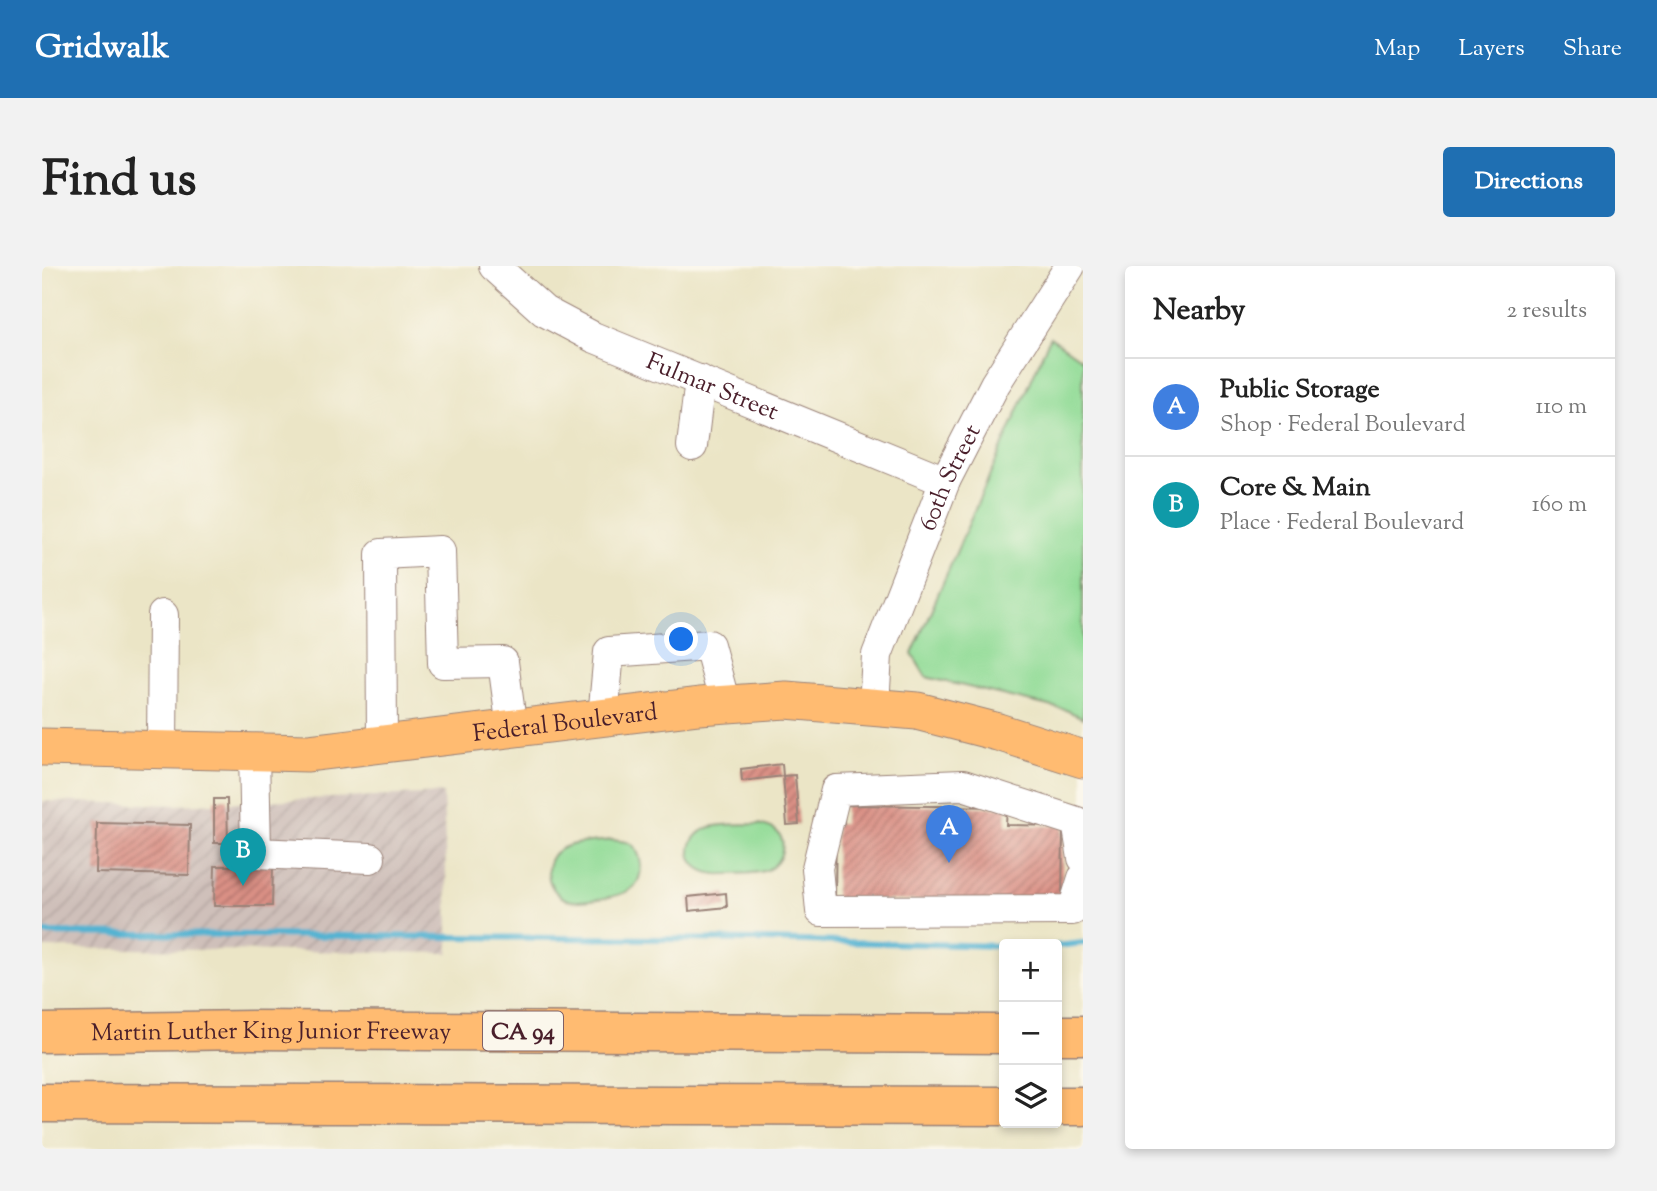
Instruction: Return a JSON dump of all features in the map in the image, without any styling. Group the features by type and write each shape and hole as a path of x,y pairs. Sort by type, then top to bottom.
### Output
{"highway":[{"name":"Martin Luther King Junior Freeway","path":"42,1033 251,1030 999,1034"},
{"path":"1062,1034 1083,1035"},
{"path":"42,1103 999,1106"},
{"path":"1062,1106 1083,1106"}],"main road":[{"name":"Federal Boulevard","path":"42,747 308,753 725,704 786,700 917,711 998,732 1083,759"}],"street":[{"name":"Fulmar Street","path":"494,266 544,311 593,337 945,481"},
{"name":"60th Street","path":"874,706 877,655 945,481 995,384 1070,266"},
{"path":"692,446 700,380"},
{"path":"382,744 381,554 451,551 443,663 503,662 512,729"},
{"path":"162,750 163,615"},
{"path":"603,718 609,652 709,645 725,704"},
{"path":"254,751 256,853 370,858"},
{"path":"1083,858 1077,822 963,785 836,790 817,868 821,911 1073,910 1083,878"}],"shaded area":[{"path":"443,793 449,953 42,948 42,801 176,805"}],"green space":[{"path":"1050,337 1083,360 1083,718 1066,710 926,677 912,654"},
{"path":"759,824 775,830 782,840 780,857 767,870 752,873 711,873 694,863 690,855 691,847 701,832 722,825"},
{"path":"613,840 629,843 638,852 641,866 639,879 631,889 619,895 579,901 568,900 553,888 548,870 550,860 556,853 576,844"}],"building":[{"path":"782,764 783,776 742,781 741,769"},
{"path":"795,775 799,824 787,825 783,776"},
{"path":"214,799 227,799 228,843 214,843"},
{"path":"845,805 1007,807 1006,825 1063,826 1062,902 835,900 836,823 844,823"},
{"path":"97,823 190,825 189,875 96,873"},
{"path":"215,866 273,866 272,906 214,906"},
{"path":"726,893 727,907 689,911 688,897"}],"waterway":[{"path":"42,933 764,940 999,946"},
{"path":"1062,945 1083,943"}],"place":[{"name":"Public Storage","path":"949,863"},
{"name":"Core & Main","path":"243,886"}]}
